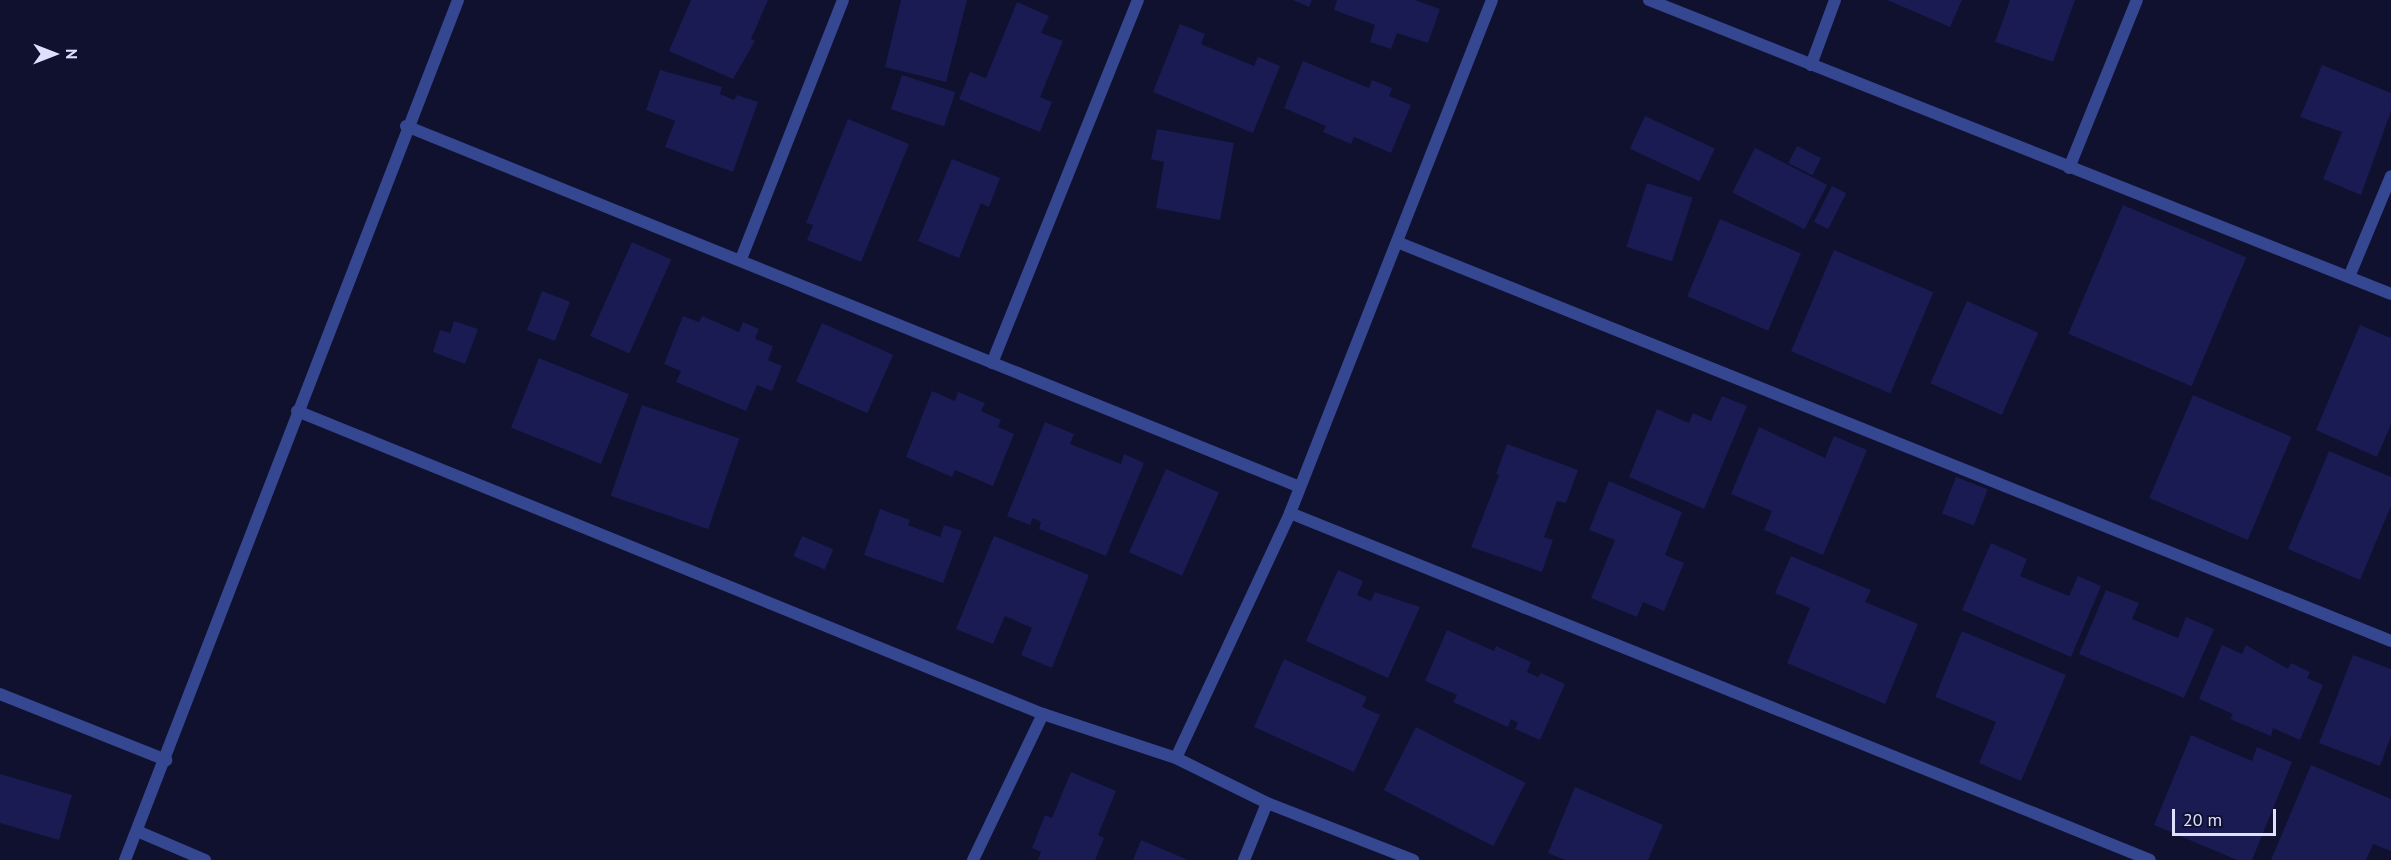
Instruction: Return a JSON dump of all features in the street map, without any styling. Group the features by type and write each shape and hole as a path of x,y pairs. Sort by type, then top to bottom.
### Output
{"street":[{"path":"125,860 166,760 406,126 458,0"},
{"path":"741,259 843,0"},
{"path":"992,363 1138,0"},
{"path":"1176,758 1290,513 1492,0"},
{"path":"1648,0 2391,294"},
{"path":"1812,65 1835,0"},
{"path":"2069,168 2137,0"},
{"path":"406,126 741,259 1300,487"},
{"path":"2349,277 2391,176"},
{"path":"1397,242 2391,641"},
{"path":"297,411 1043,714 1176,758 1267,803 1413,860"},
{"path":"1290,513 2150,860"},
{"path":"0,694 166,760"},
{"path":"973,860 1043,714"},
{"path":"1244,860 1267,803"},
{"path":"136,831 205,860"}],"building":[{"path":"691,0 768,0 751,39 755,41 733,79 669,51"},
{"path":"901,0 967,0 946,82 885,67"},
{"path":"1293,0 1312,0 1309,7"},
{"path":"1337,0 1415,0 1440,9 1428,43 1397,33 1391,49 1370,42 1375,25 1334,10"},
{"path":"1887,0 1962,0 1950,27"},
{"path":"2010,0 2075,0 2053,62 1995,42"},
{"path":"1017,2 1049,16 1041,33 1063,41 1040,97 1052,102 1040,132 959,99 970,72 986,78"},
{"path":"1180,24 1205,34 1201,44 1254,66 1258,57 1280,66 1253,133 1153,92"},
{"path":"1303,61 1369,88 1372,80 1392,88 1389,96 1411,105 1391,153 1354,137 1351,144 1323,132 1326,126 1284,108"},
{"path":"2322,65 2391,93 2391,111 2361,195 2323,179 2342,132 2300,117"},
{"path":"660,70 722,87 720,94 734,100 737,95 758,102 733,172 665,147 675,121 646,110"},
{"path":"902,75 955,92 944,127 891,109"},
{"path":"1645,116 1715,149 1700,181 1630,149"},
{"path":"848,119 909,144 861,262 807,240 813,225 806,223"},
{"path":"1157,129 1234,143 1220,220 1156,208 1164,162 1151,159"},
{"path":"1797,146 1821,158 1812,175 1788,163"},
{"path":"1755,148 1827,185 1804,229 1732,193"},
{"path":"952,159 1000,178 989,207 981,203 959,258 918,241"},
{"path":"1647,183 1693,198 1672,262 1626,247"},
{"path":"1832,186 1846,193 1828,229 1814,222"},
{"path":"2123,205 2246,257 2192,386 2068,334"},
{"path":"1720,219 1801,253 1768,331 1687,296"},
{"path":"632,242 671,259 629,354 590,336"},
{"path":"1834,250 1933,292 1890,393 1791,351"},
{"path":"542,291 570,302 555,341 527,330"},
{"path":"1967,301 2038,333 2002,415 1930,383"},
{"path":"683,316 699,322 702,316 739,332 743,322 759,329 755,339 773,346 768,360 782,366 772,391 757,385 746,411 676,382 681,371 664,364"},
{"path":"454,321 478,329 465,364 433,352 440,330 450,333"},
{"path":"822,323 893,355 867,413 796,381"},
{"path":"2360,325 2391,338 2391,424 2377,457 2316,430"},
{"path":"539,358 629,394 601,464 511,428"},
{"path":"932,391 955,401 958,392 985,403 981,411 1001,420 998,427 1014,434 993,486 955,470 952,477 906,457"},
{"path":"2193,395 2291,437 2248,540 2149,498"},
{"path":"1722,396 1747,406 1704,509 1629,477 1657,409 1689,423 1693,413 1711,421"},
{"path":"642,405 739,439 708,529 611,496"},
{"path":"1045,422 1074,434 1070,444 1121,464 1124,454 1144,463 1106,556 1039,529 1041,522 1033,518 1030,525 1007,516"},
{"path":"1759,427 1825,458 1834,436 1867,450 1823,555 1764,530 1772,511 1731,494"},
{"path":"1507,444 1578,470 1566,503 1557,501 1544,537 1553,540 1542,572 1471,547 1499,475 1496,474"},
{"path":"2329,451 2391,477 2391,506 2360,580 2288,549"},
{"path":"1166,469 1219,493 1182,576 1129,552"},
{"path":"1956,477 1988,489 1974,526 1942,513"},
{"path":"1609,481 1682,512 1665,555 1684,563 1664,611 1643,602 1637,617 1591,598 1615,540 1589,530"},
{"path":"880,509 910,520 908,525 940,537 944,525 962,531 943,583 864,555"},
{"path":"802,536 833,549 825,570 793,556"},
{"path":"994,536 1089,575 1052,668 1021,655 1032,628 1005,616 993,644 956,629"},
{"path":"1991,543 2027,559 2020,576 2069,596 2078,576 2101,586 2071,657 1962,610"},
{"path":"1791,556 1871,590 1865,602 1918,624 1885,704 1787,663 1810,608 1775,593"},
{"path":"1338,570 1363,581 1357,595 1371,601 1375,592 1420,607 1388,678 1306,641"},
{"path":"2106,590 2139,603 2132,619 2178,638 2186,617 2214,629 2184,698 2079,654"},
{"path":"1447,630 1494,651 1496,646 1531,662 1527,672 1538,677 1541,673 1565,684 1540,740 1515,729 1518,723 1511,719 1508,727 1453,702 1457,695 1425,681"},
{"path":"1962,631 2066,675 2021,781 1979,763 1996,722 1935,697"},
{"path":"2222,645 2242,654 2246,645 2288,669 2291,663 2310,672 2307,678 2323,685 2300,740 2273,728 2271,736 2230,719 2233,714 2199,699"},
{"path":"2353,655 2391,669 2391,736 2380,766 2319,743"},
{"path":"1284,659 1367,697 1362,707 1380,715 1354,772 1254,727"},
{"path":"1416,727 1526,783 1493,846 1384,790"},
{"path":"2191,735 2252,761 2257,747 2292,762 2252,860 2237,860 2154,825"},
{"path":"2311,765 2391,799 2391,851 2373,844 2366,860 2271,860"},
{"path":"1071,772 1116,791 1098,835 1104,838 1095,860 1038,860 1041,852 1032,848 1045,815 1052,818"},
{"path":"0,774 72,795 59,840 0,823"},
{"path":"1575,787 1663,825 1648,860 1565,860 1548,853"},
{"path":"1141,840 1188,860 1133,860"}]}
